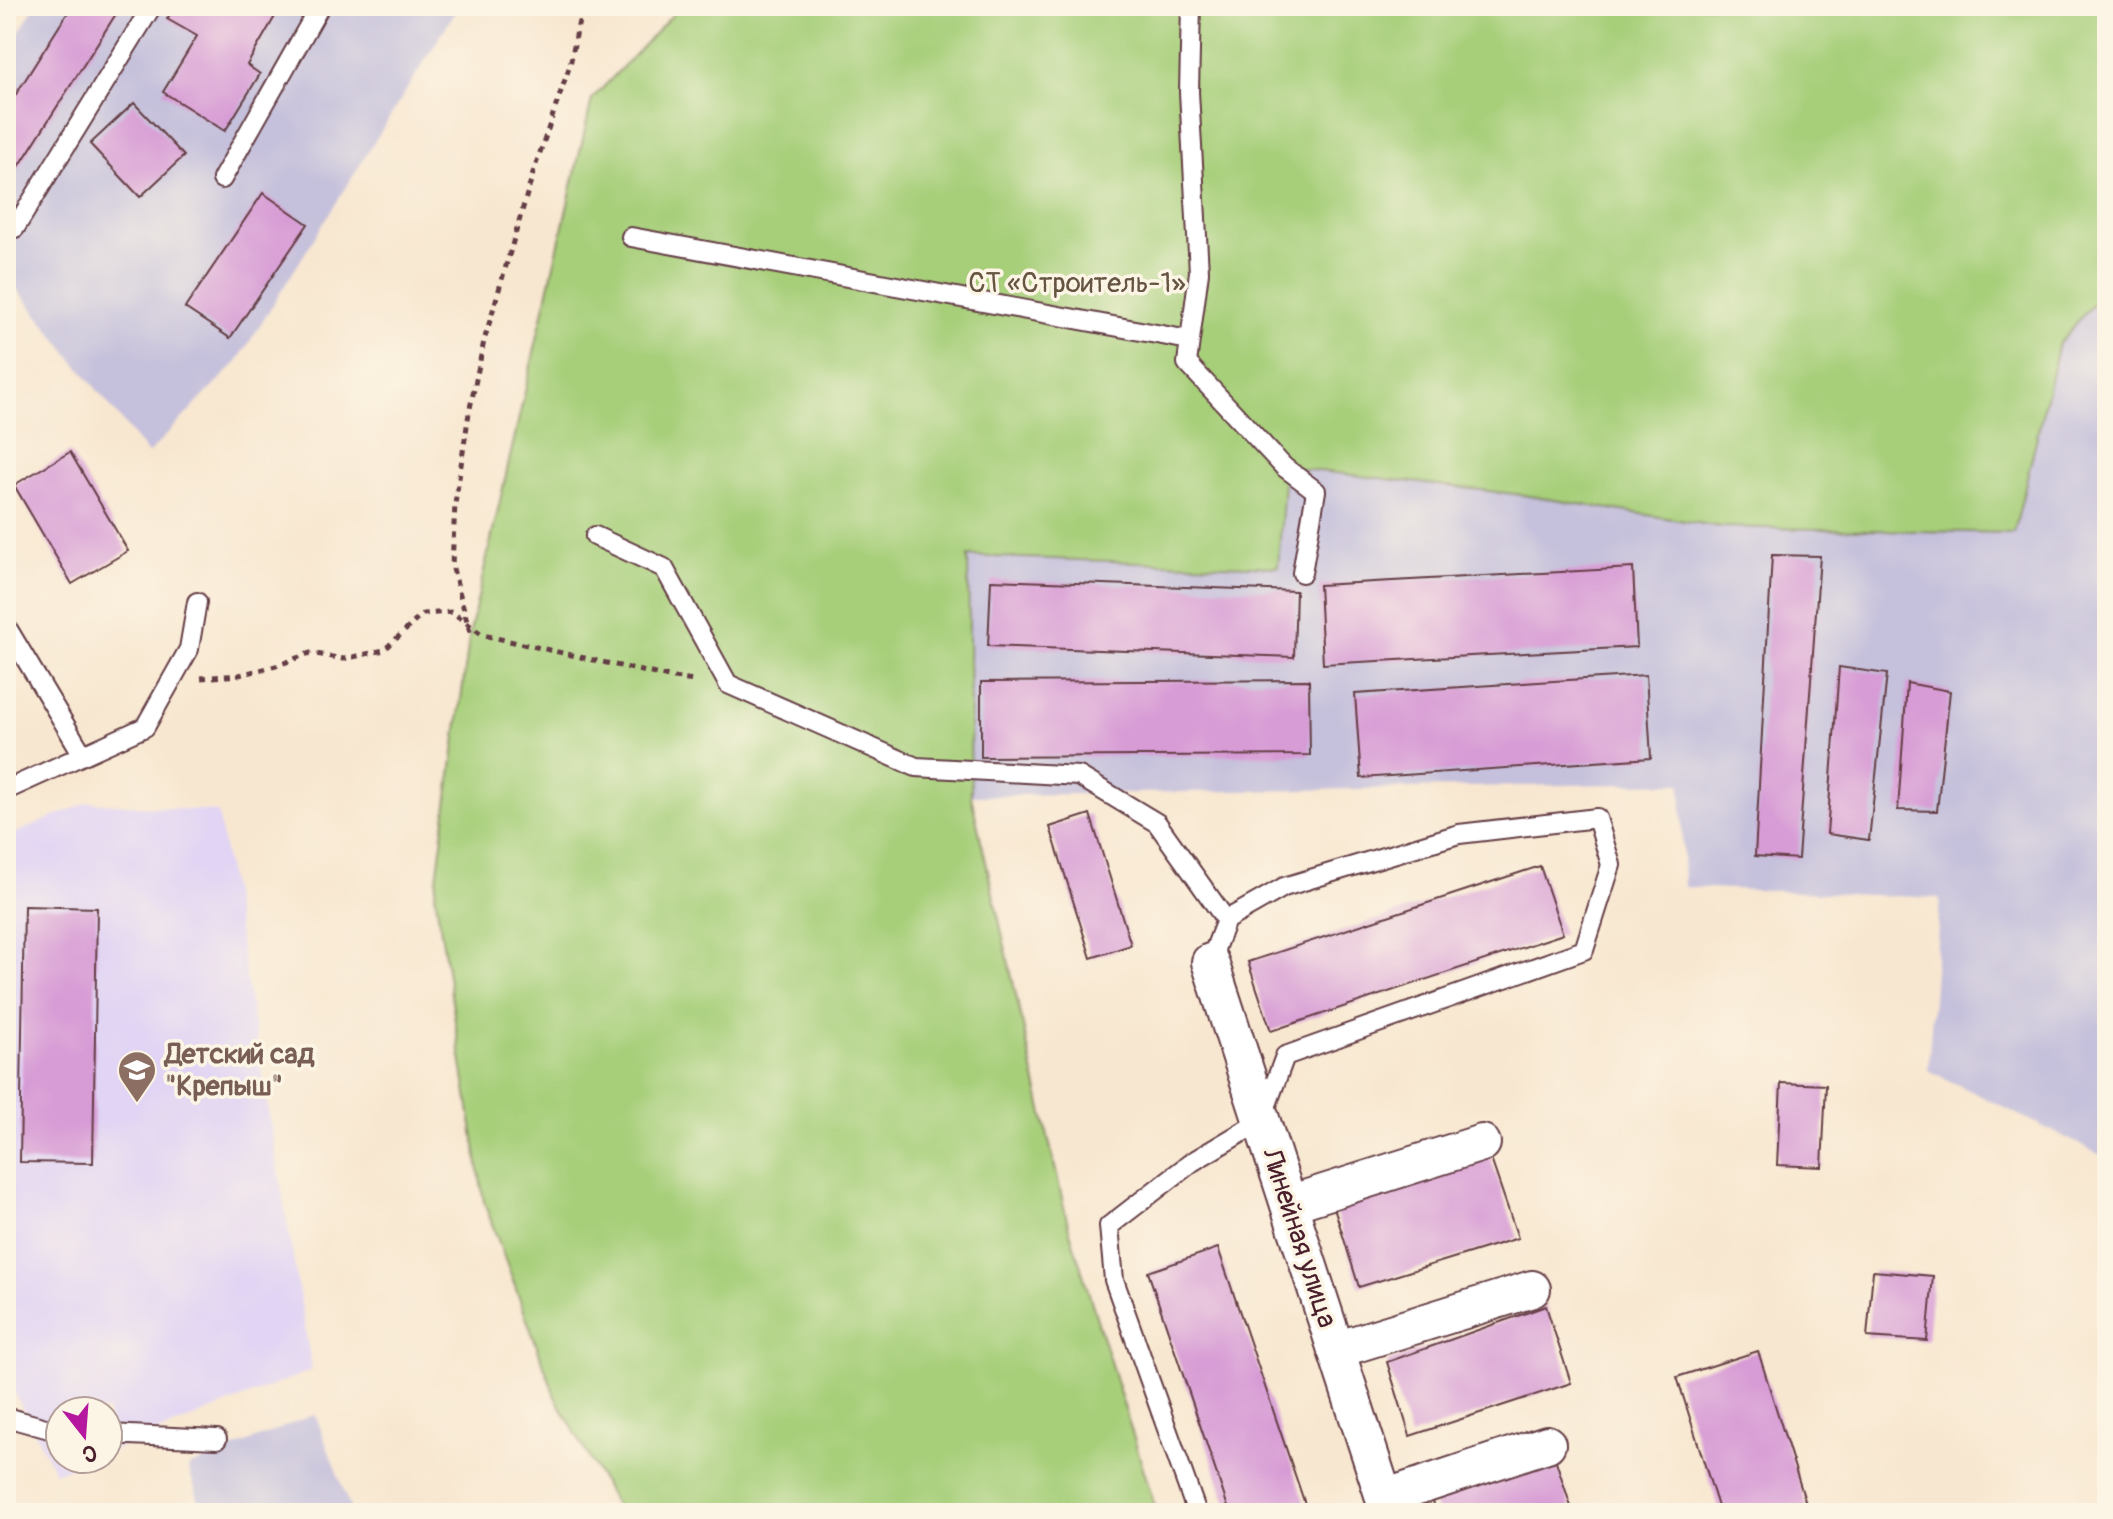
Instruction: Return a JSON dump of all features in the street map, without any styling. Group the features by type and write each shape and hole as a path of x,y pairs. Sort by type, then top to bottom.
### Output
{"street":[{"name":"Линейная улица","path":"1210,962 1387,1506"},
{"path":"1289,1204 1482,1143"},
{"path":"1336,1350 1532,1289"},
{"path":"1387,1506 1547,1444"}],"lane":[{"path":"15,228 152,6"},
{"path":"222,179 320,6"},
{"path":"1191,6 1189,92 1199,272 1187,363 1284,467 1316,491 1302,573"},
{"path":"631,237 1189,340"},
{"path":"595,536 664,568 728,684 916,767 1079,776 1157,823 1226,920"},
{"path":"6,790 145,727 189,649 197,602"},
{"path":"6,626 83,755"},
{"path":"1197,1513 1114,1280 1109,1226 1192,1162 1261,1121 1285,1056 1584,950 1611,865 1597,818 1459,834 1284,887 1226,920 1210,962"},
{"path":"6,1417 44,1428"},
{"path":"124,1435 217,1439"}],"path":[{"path":"470,632 452,565 455,504 469,413 484,341 530,185 570,65 582,6"},
{"path":"168,687 194,678 239,675 310,653 344,659 384,650 423,614 452,612 483,635 673,678 728,684"}],"shaded area":[{"path":"35,6 459,6 237,362 148,454 6,275 6,54"},
{"path":"2107,288 2107,1158 1928,1070 1940,898 1684,887 1681,783 971,796 968,556 1278,567 1284,467 1523,495 1722,527 2014,533 2059,343"},
{"name":"Детский сад \"Крепыш\"","path":"89,802 218,812 312,1370 124,1446 124,1395 44,1395 44,1451 6,1376 6,837"},
{"path":"315,1414 352,1513 203,1513 188,1467"}],"green space":[{"name":"СТ «Строитель-1»","path":"681,6 2107,6 2107,288 2059,343 2014,533 1722,527 1523,495 1285,467 1278,567 968,556 971,796 1069,1229 1157,1513 620,1513 556,1398 484,1202 435,894 470,632 592,99"}],"building":[{"path":"72,6 121,6 6,187 6,110"},
{"path":"175,6 281,6 247,65 260,74 225,131 163,92 197,36 167,19"},
{"path":"134,103 184,156 140,197 90,144"},
{"path":"263,193 308,224 230,338 185,308"},
{"path":"70,452 128,551 72,584 14,485"},
{"path":"1772,555 1820,556 1798,859 1755,856"},
{"path":"1633,568 1637,647 1323,664 1319,585"},
{"path":"991,580 1296,591 1294,657 988,646"},
{"path":"1839,667 1887,674 1869,840 1827,834"},
{"path":"1646,675 1651,758 1361,778 1355,694"},
{"path":"1309,680 1310,755 981,757 981,682"},
{"path":"1907,683 1950,691 1937,811 1898,810"},
{"path":"1090,814 1131,945 1091,958 1050,827"},
{"path":"1540,866 1563,934 1271,1031 1248,962"},
{"path":"24,906 97,908 93,1163 20,1162"},
{"path":"1781,1083 1826,1085 1822,1167 1777,1165"},
{"path":"1490,1156 1518,1238 1359,1287 1333,1204"},
{"path":"1218,1248 1308,1513 1230,1513 1148,1272"},
{"path":"1873,1271 1933,1276 1927,1341 1867,1337"},
{"path":"1546,1306 1571,1383 1410,1436 1387,1362"},
{"path":"1758,1351 1809,1513 1720,1513 1677,1377"},
{"path":"1555,1458 1573,1513 1437,1513 1432,1499"}],"place":[{"name":"Детский сад \"Крепыш\"","path":"137,1104"}]}
